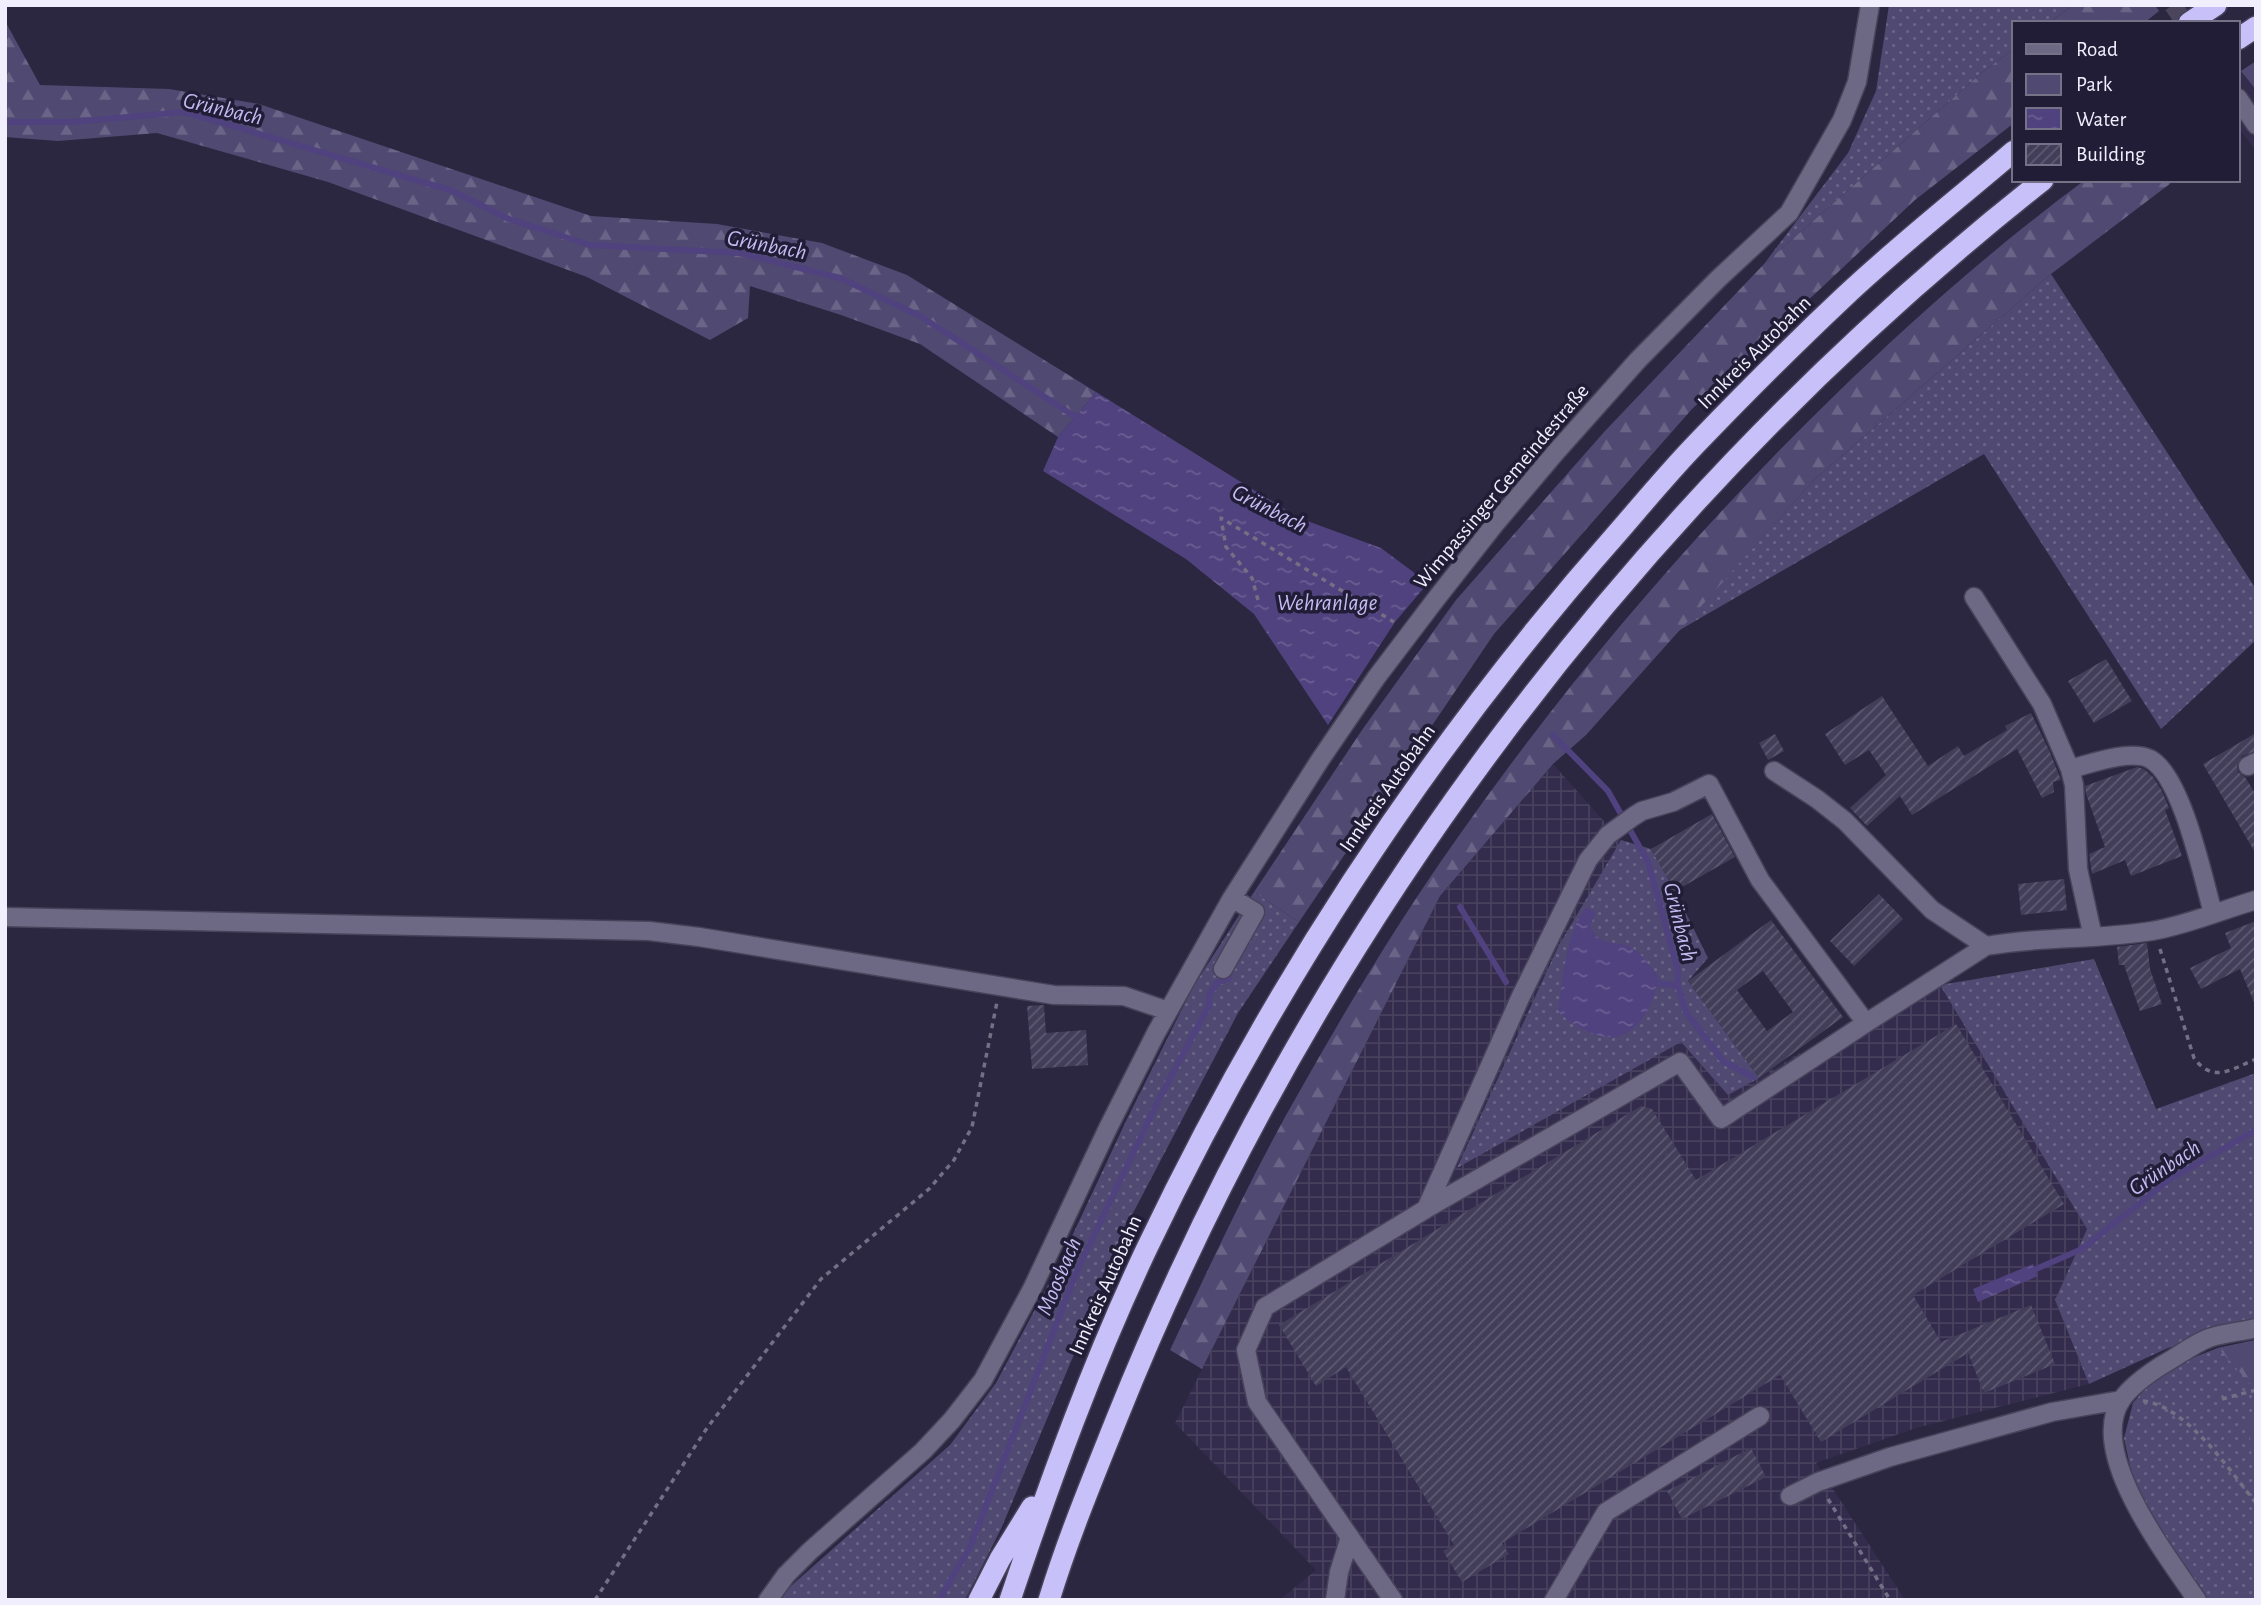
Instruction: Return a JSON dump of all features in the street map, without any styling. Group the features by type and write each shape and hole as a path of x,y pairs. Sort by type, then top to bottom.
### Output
{"highway":[{"path":"2240,38 2256,27"},
{"name":"Innkreis Autobahn","path":"1010,1600 1052,1476 1100,1354 1141,1261 1209,1125 1286,984 1435,759 1555,603 1695,445 1846,295 2012,152"},
{"path":"1049,1600 1064,1552 1154,1327 1245,1139 1379,911 1467,781 1586,625 1719,476 1872,323 2041,182"},
{"path":"979,1600 1000,1559 1052,1476"}],"street":[{"name":"Wimpassinger Gemeindestraße","path":"768,1600 786,1575 810,1551 923,1451 952,1420 983,1380 1009,1335 1108,1128 1168,1011 1232,898 1320,760 1410,633 1494,524 1638,360 1718,279 1789,213 1842,120 1857,82 1870,5"},
{"path":"2240,101 2256,125"},
{"path":"1974,597 2042,704 2070,769 2074,785 2078,869 2093,937"},
{"path":"2070,769 2134,756 2150,759 2162,771 2182,805 2213,913"},
{"path":"1774,771 1845,821 1933,910 1986,946"},
{"path":"1426,1209 1533,971 1588,860 1608,835 1642,811 1673,802 1709,784 1760,880 1867,1023"},
{"path":"1223,969 1255,912 1232,898"},
{"path":"1393,1600 1257,1402 1246,1350 1265,1307 1426,1209 1680,1062 1721,1119 1986,946 2154,931 2256,900"},
{"path":"5,917 649,931 1054,995 1124,996 1168,1011"},
{"path":"2197,1600 2132,1501 2119,1471 2113,1440 2115,1416 2121,1400 2146,1375 2207,1339 2256,1328"},
{"path":"1790,1496 1818,1482 1890,1457 2052,1412 2121,1400"},
{"path":"1554,1600 1606,1512 1760,1416"},
{"path":"1335,1600 1339,1572 1350,1537"}],"path":[{"path":"1258,600 1252,578 1226,547 1221,518 1410,633"},
{"path":"2154,931 2194,1058 2200,1066 2208,1071 2221,1073 2256,1059"},
{"path":"595,1600 707,1428 821,1279 929,1189 954,1160 972,1127 1000,986"},
{"path":"2222,1398 2256,1391"},
{"path":"2121,1400 2148,1402 2168,1410 2205,1439 2256,1503"},
{"path":"1818,1482 1890,1600"}],"shaded area":[{"path":"2240,71 2256,90 2256,151 2240,130"},
{"path":"1553,764 1633,854 1650,1008 1728,1095 1873,1011 1940,985 2087,1229 2055,1300 2089,1384 1916,1428 1816,1463 1905,1600 1280,1600 1316,1570 1175,1423 1440,896"}],"green space":[{"path":"1889,5 2073,5 2052,21 2012,21 2012,50 1985,70 1764,264 1848,153 1876,91"},
{"path":"2073,5 2155,5 2159,11 2146,21 2052,21"},
{"path":"5,21 40,85 169,89 259,104 591,216 717,224 822,243 907,275 1096,392 1058,437 920,344 750,286 748,318 710,340 587,277 328,182 157,133 58,141 5,137"},
{"path":"2012,50 2012,125 1915,200 1692,409 1494,634 1299,922 1254,892 1362,730 1456,600 1605,431 1764,264 1985,70"},
{"path":"2256,61 2256,90 2241,71"},
{"path":"2082,182 2172,182 2051,274 1814,480 1586,735 1553,764 1440,896 1202,1369 1170,1350 1267,1151 1357,992 1437,867 1544,720 1683,553 1782,447 1925,311 2019,231"},
{"path":"2051,274 2256,589 2256,640 2161,729 1984,454 1678,631 1814,480"},
{"path":"1621,840 1651,849 1708,958 1688,981 1759,1078 1728,1095 1681,1042 1457,1168 1558,947"},
{"path":"1254,892 1299,922 1238,1013 1133,1213 1001,1529 965,1600 780,1600 783,1593 950,1445 996,1383 1059,1264 1193,987"},
{"path":"2094,959 2156,1109 2256,1073 2256,1323 2168,1348 2089,1384 2055,1300 2087,1229 1940,985"},
{"path":"2256,1340 2256,1600 2207,1600 2136,1494 2124,1438 2133,1403 2161,1370 2218,1348"},
{"path":"2256,1340 2256,1390 2218,1348"},
{"path":"2256,1413 2256,1465 2252,1459 2249,1424"}],"water":[{"name":"Wehranlage","path":"1096,392 1299,518 1381,548 1428,583 1395,622 1328,725 1254,614 1186,559 1043,471 1058,437"},
{"path":"1587,907 1596,913 1590,926 1599,938 1632,948 1659,977 1645,1015 1628,1032 1617,1036 1604,1037 1589,1032 1558,1011 1570,941 1574,928"},
{"path":"2033,1264 2038,1276 1978,1302 1973,1289"}],"building":[{"path":"2106,659 2132,701 2094,723 2068,681"},
{"path":"1882,696 1928,766 1958,746 1964,756 2007,730 2005,726 2031,713 2061,780 2053,782 2054,792 2042,798 2017,749 1912,815 1900,796 1867,826 1850,808 1886,775 1869,750 1845,765 1825,734"},
{"path":"2256,733 2256,751 2242,756 2237,766 2238,772 2245,777 2256,795 2256,854 2203,764"},
{"path":"1775,734 1784,751 1768,760 1759,743"},
{"path":"2137,767 2153,777 2162,791 2169,808 2165,810 2182,856 2131,876 2125,860 2092,874 2089,854 2105,847 2085,786"},
{"path":"1712,814 1735,857 1675,891 1651,849"},
{"path":"2064,879 2067,910 2021,915 2018,884"},
{"path":"1879,894 1903,919 1854,966 1830,941"},
{"path":"1771,920 1843,1017 1759,1078 1688,981","holes":["1763,971 1793,1012 1767,1031 1737,990"]},
{"path":"2256,921 2256,1007 2240,969 2201,989 2190,968 2231,948 2225,933"},
{"path":"2147,943 2150,969 2162,1004 2140,1011 2124,965 2119,965 2117,947"},
{"path":"1044,1005 1046,1033 1086,1030 1088,1065 1032,1069 1027,1006"},
{"path":"1956,1024 2064,1204 1913,1295 1941,1342 2031,1305 2055,1364 1984,1393 1968,1353 1821,1442 1780,1375 1502,1543 1509,1554 1462,1582 1443,1551 1454,1545 1346,1367 1316,1386 1279,1325 1641,1106 1652,1109 1696,1180"},
{"path":"1751,1448 1766,1477 1682,1519 1667,1491"}],"waterway":[{"name":"Grünbach","path":"5,122 72,122 185,112 450,190 509,219 590,245 739,253 840,278 920,316 1082,421"},
{"name":"Grünbach","path":"1553,735 1608,791 1648,862 1678,971 1678,986 1686,1012 1723,1061 1753,1077"},
{"path":"1460,907 1506,982"},
{"name":"Moosbach","path":"939,1600 970,1547 1077,1271 1157,1103 1209,1005 1209,995 1217,983 1229,978"},
{"path":"1658,983 1678,986"},
{"name":"Grünbach","path":"2029,1272 2082,1249 2169,1180 2256,1130"}],"tunnel":[{"path":"2173,5 2184,21"}]}
